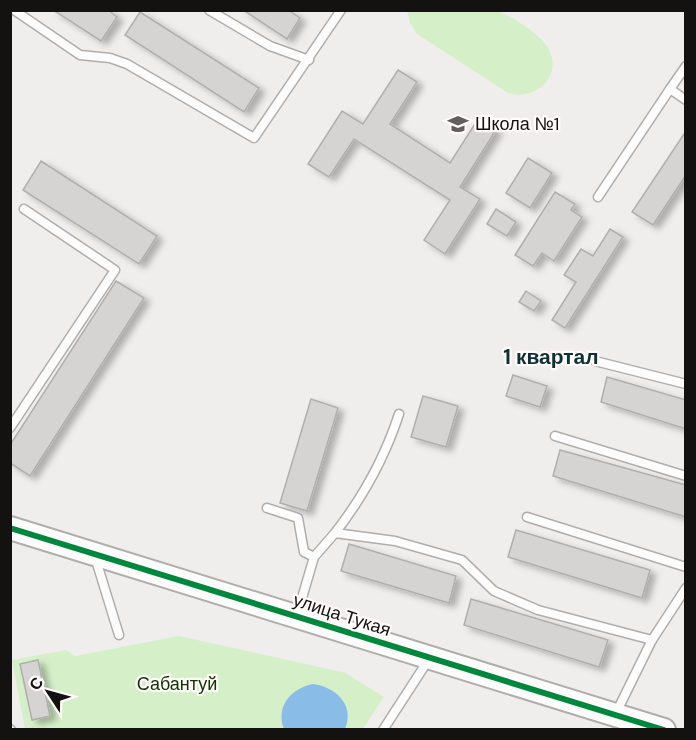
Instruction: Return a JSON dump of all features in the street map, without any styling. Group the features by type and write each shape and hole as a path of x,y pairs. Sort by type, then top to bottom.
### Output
{"street":[{"name":"улица Тукая","path":"10,528 297,616 637,726 664,729"}],"lane":[{"path":"14,10 80,55 110,58 127,64 222,122 254,138 341,10"},
{"path":"209,10 270,46 309,60"},
{"path":"598,197 686,66"},
{"path":"670,90 686,100"},
{"path":"10,428 115,270 24,208"},
{"path":"595,360 686,384"},
{"path":"297,616 314,557 351,512 375,470 399,414"},
{"path":"555,436 686,476"},
{"path":"267,508 298,518 304,552 314,557"},
{"path":"527,517 686,567"},
{"path":"335,533 394,541 462,560 494,591 538,610 652,640"},
{"path":"94,554 119,635"},
{"path":"614,717 652,640 686,588"},
{"path":"384,729 430,658"}],"green space":[{"path":"470,9 500,12 526,27 548,48 552,58 550,76 537,90 528,94 508,93 417,34 410,23 407,11"},
{"name":"Сабантуй","path":"179,636 346,673 384,697 363,729 25,729 12,660 66,650 75,656"}],"water":[{"path":"313,684 329,689 341,699 347,712 345,729 284,729 283,706 292,694"}],"building":[{"path":"53,10 108,10 117,17 101,41"},
{"path":"243,10 288,10 300,18 287,39"},
{"path":"140,12 259,88 244,112 125,35"},
{"path":"398,70 417,82 390,124 450,163 478,119 496,130 460,187 480,199 445,254 424,240 450,200 354,139 329,177 308,164 342,111 363,124"},
{"path":"686,131 686,175 653,225 632,212"},
{"path":"528,158 552,173 530,208 506,193"},
{"path":"41,161 157,236 139,264 23,190"},
{"path":"555,192 575,204 571,210 582,217 554,261 542,253 533,266 515,255"},
{"path":"496,209 516,222 507,236 487,224"},
{"path":"610,229 623,237 565,328 552,320 576,282 564,275 581,249 593,256"},
{"path":"116,281 144,298 30,476 10,463 10,445"},
{"path":"526,291 541,301 534,311 519,302"},
{"path":"513,375 547,386 540,407 506,396"},
{"path":"607,377 686,400 686,429 601,402"},
{"path":"423,396 458,406 446,447 411,437"},
{"path":"311,399 338,408 307,511 280,503"},
{"path":"560,450 686,485 686,517 553,476"},
{"path":"516,530 650,570 642,598 508,557"},
{"path":"349,544 456,576 449,603 341,571"},
{"path":"471,599 608,640 599,667 464,625"},
{"path":"38,660 50,716 32,720 20,664"}],"cycle path":[{"path":"10,528 664,730"}],"place":[{"name":"Школа №1","path":"458,124"}],"district":[{"name":"1 квартал","path":"551,357"}]}
